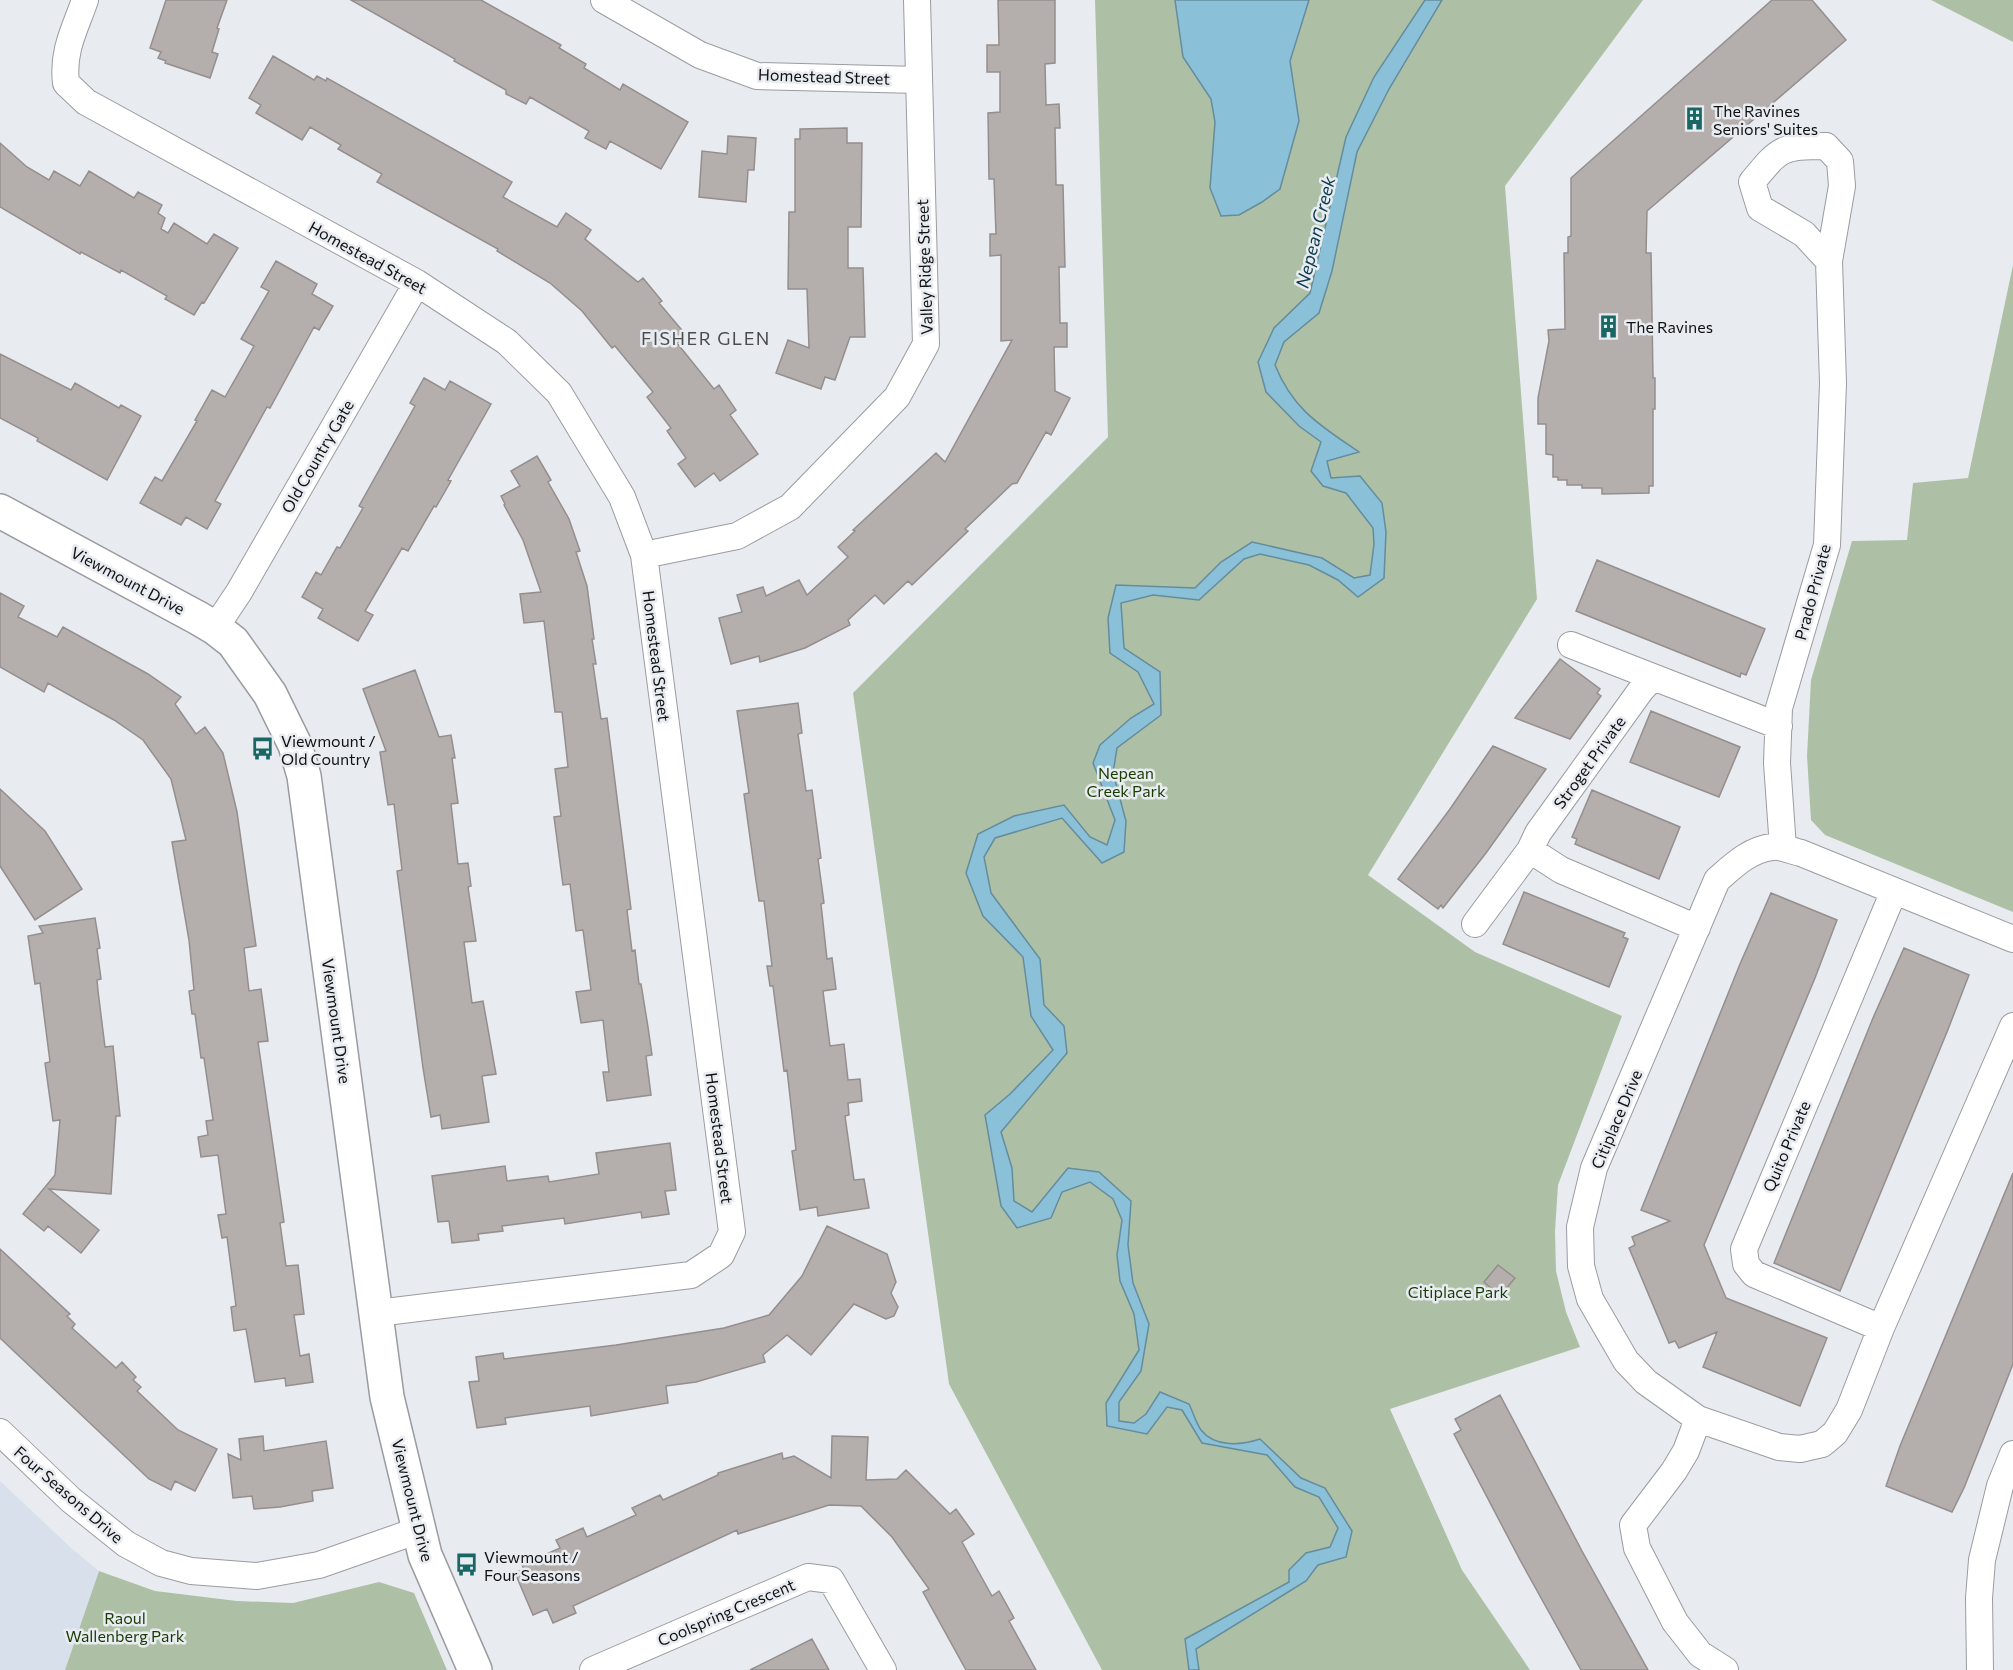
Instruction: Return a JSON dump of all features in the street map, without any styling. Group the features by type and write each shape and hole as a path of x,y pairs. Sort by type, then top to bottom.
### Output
{"street":[{"name":"Homestead Street","path":"85,0 67,48 64,67 66,83 86,102 417,283 507,342 559,393 622,496 644,555 732,1232 721,1255 691,1275 377,1313"},
{"name":"Homestead Street","path":"604,0 700,55 757,76 919,80"},
{"name":"Valley Ridge Street","path":"644,555 737,536 790,507 897,397 926,344 917,0"},
{"name":"Prado Private","path":"1783,848 1777,763 1779,708 1827,545 1833,383 1829,261 1842,186 1840,161 1826,146 1796,146 1775,154 1752,182 1760,208 1804,234 1829,261"},
{"name":"Old Country Gate","path":"215,628 239,592 417,283"},
{"name":"Viewmount Drive","path":"0,511 215,628 233,642 270,694 295,746 304,776 387,1397 424,1556 475,1670"},
{"path":"1571,645 1779,726"},
{"name":"Stroget Private","path":"1475,924 1530,850 1538,833 1641,690 1653,677"},
{"name":"Citiplace Drive","path":"2013,939 1801,853 1775,846 1754,852 1717,880 1594,1168 1580,1227 1581,1266 1590,1299 1626,1361 1646,1382 1698,1419 1779,1447 1800,1449 1821,1444 1835,1433 1849,1410 1881,1328 2013,1026"},
{"path":"1530,850 1562,870 1697,928"},
{"name":"Quito Private","path":"1881,1328 1754,1274 1746,1264 1744,1249 1894,891"},
{"path":"1698,1419 1686,1451 1674,1471 1634,1525 1637,1548 1675,1622 1700,1654 1725,1670"},
{"name":"Four Seasons Drive","path":"0,1432 71,1500 126,1544 161,1563 191,1571 257,1576 319,1565 419,1530"},
{"path":"1973,1669 1982,1560 2000,1486 2013,1454"},
{"name":"Coolspring Crescent","path":"593,1670 808,1577 831,1580 883,1670"}],"shaded area":[{"path":"0,1481 71,1548 99,1571 65,1670 0,1670"}],"green space":[{"name":"Nepean Creek Park","path":"1095,0 1643,0 1505,186 1537,599 1368,875 1475,952 1622,1016 1558,1185 1555,1231 1556,1271 1566,1312 1580,1347 1390,1409 1462,1570 1530,1670 1102,1670 949,1384 853,693 1108,437"},
{"path":"1931,0 2013,0 2013,42"},
{"path":"2013,265 2013,912 1825,835 1811,820 1807,756 1811,680 1852,541 1907,540 1913,483 1968,478"},
{"name":"Raoul Wallenberg Park","path":"99,1571 155,1591 237,1601 293,1603 379,1582 414,1593 447,1670 65,1670"}],"water":[{"path":"1175,0 1309,0 1290,61 1299,121 1280,189 1239,215 1221,216 1210,188 1215,122 1211,99 1183,57"},
{"name":"Nepean Creek","path":"1425,0 1442,0 1389,89 1357,152 1332,271 1319,313 1284,342 1275,365 1282,381 1299,405 1320,425 1359,452 1327,461 1331,478 1360,476 1382,503 1386,532 1384,578 1358,597 1338,580 1309,565 1260,554 1244,559 1199,600 1153,595 1121,603 1124,648 1160,672 1161,715 1117,748 1113,773 1126,821 1124,852 1102,863 1062,818 995,838 984,857 991,893 1040,959 1044,1005 1064,1026 1067,1053 1001,1132 1012,1168 1014,1201 1032,1212 1068,1168 1099,1172 1131,1201 1128,1245 1133,1283 1149,1324 1141,1371 1119,1402 1119,1421 1134,1423 1146,1414 1160,1392 1189,1404 1199,1427 1207,1436 1229,1444 1260,1439 1301,1478 1325,1488 1352,1531 1346,1557 1318,1565 1306,1581 1196,1649 1199,1670 1189,1670 1185,1639 1289,1582 1289,1570 1306,1553 1330,1547 1338,1528 1319,1497 1295,1487 1267,1455 1202,1443 1182,1410 1167,1407 1147,1434 1107,1426 1106,1403 1139,1350 1134,1314 1120,1281 1117,1255 1122,1220 1113,1199 1090,1182 1062,1192 1051,1218 1017,1228 1001,1206 985,1115 1010,1094 1053,1050 1031,1016 1023,957 983,916 966,873 978,834 1014,816 1064,805 1090,837 1107,845 1115,820 1093,763 1100,745 1131,718 1154,704 1138,672 1110,653 1108,618 1116,585 1195,588 1221,562 1252,542 1322,558 1354,578 1370,575 1374,544 1373,528 1346,493 1323,486 1311,471 1321,442 1299,426 1266,392 1258,362 1274,328 1310,293 1346,137 1374,77"}],"building":[{"path":"166,0 227,0 217,28 219,29 212,52 218,54 210,78 165,63 166,61 158,58 161,52 150,48"},
{"path":"351,0 481,0 561,45 559,48 586,64 584,68 620,90 623,84 688,122 661,169 610,141 606,149 585,138 589,131 530,97 526,104 506,94 506,90 454,61 455,59"},
{"path":"998,0 1055,0 1055,63 1045,64 1046,105 1059,104 1060,128 1055,128 1056,185 1063,185 1065,267 1059,267 1060,323 1067,323 1067,347 1054,347 1055,391 1070,398 1051,435 1046,432 1017,483 1012,484 965,529 968,531 912,585 908,581 884,604 875,595 848,620 850,625 805,648 760,662 759,656 731,664 719,618 742,612 737,595 763,587 766,596 799,580 807,595 848,557 838,547 855,531 853,530 936,453 945,462 1012,340 1001,341 1001,255 990,256 990,234 996,234 994,179 989,179 988,113 1000,112 1000,72 987,72 987,45 999,45"},
{"path":"1772,0 1812,0 1846,40 1647,211 1646,253 1651,253 1653,378 1655,378 1653,486 1649,486 1649,493 1602,494 1602,488 1567,485 1567,480 1558,480 1558,477 1553,477 1553,455 1546,454 1546,424 1538,424 1538,398 1549,341 1548,330 1565,329 1564,253 1568,253 1568,237 1571,236 1571,178"},
{"path":"273,56 314,80 317,76 326,81 327,78 512,182 503,197 557,227 566,213 591,230 585,239 638,282 643,278 662,301 659,303 686,335 677,343 714,389 719,385 736,410 730,415 758,454 720,481 714,473 695,487 678,464 686,458 667,431 671,428 647,397 653,392 615,346 612,348 582,311 550,283 497,251 498,249 377,182 382,174 338,149 341,145 310,127 302,140 256,113 261,105 249,98"},
{"path":"847,128 847,143 862,143 861,227 848,227 848,268 863,268 865,337 850,337 835,380 825,377 821,389 776,373 788,340 809,348 807,289 788,289 789,212 795,212 795,139 800,139 800,129"},
{"path":"728,136 756,138 754,170 748,170 746,202 699,197 702,151 727,154"},
{"path":"0,143 27,167 49,180 54,171 80,186 89,171 134,198 138,192 162,205 158,213 165,218 161,229 168,233 174,223 207,244 214,234 238,248 194,315 165,299 167,296 121,270 120,273 81,252 80,254 0,207"},
{"path":"276,261 317,284 312,294 333,306 319,330 314,327 270,408 267,407 215,501 221,504 207,529 186,517 181,525 140,503 155,477 162,481 212,390 225,397 254,346 241,339 269,291 261,287"},
{"path":"0,354 71,390 75,383 119,408 121,405 141,416 107,480 0,418"},
{"path":"424,378 445,390 450,381 491,404 448,480 451,481 436,507 434,506 408,551 402,548 365,611 373,615 358,641 318,618 323,609 302,597 316,572 321,575 337,547 340,548 363,508 359,506 415,406 410,403"},
{"path":"537,456 551,480 548,482 569,519 580,551 576,552 587,586 596,664 593,664 601,719 607,718 631,909 627,910 632,951 635,950 652,1055 646,1056 651,1095 607,1101 603,1072 609,1072 603,1020 581,1023 576,992 591,990 583,930 576,931 570,884 563,885 554,817 561,816 555,769 568,767 562,712 555,712 544,621 524,623 520,594 541,592 523,540 501,496 520,486 511,471"},
{"path":"1597,560 1765,629 1746,675 1741,673 1740,677 1576,611"},
{"path":"0,593 24,606 18,617 57,637 63,627 148,674 181,697 175,704 196,734 205,727 223,753 237,812 256,946 244,948 249,991 261,989 268,1041 258,1042 284,1222 280,1223 286,1266 298,1265 304,1314 294,1315 300,1356 309,1354 313,1382 286,1386 285,1378 255,1382 246,1329 234,1331 231,1307 236,1306 227,1237 222,1238 218,1215 226,1214 218,1155 201,1157 198,1137 208,1135 206,1121 213,1120 204,1058 201,1058 195,1014 192,1014 189,991 194,990 189,940 172,842 186,840 171,779 143,740 114,720 48,683 44,692 0,667"},
{"path":"1560,659 1600,689 1597,693 1601,696 1570,739 1515,718"},
{"path":"415,670 439,737 451,735 458,803 451,804 458,864 468,863 471,886 468,887 476,941 464,942 472,1003 483,1001 496,1074 482,1076 489,1122 442,1129 440,1115 431,1117 423,1068 397,871 402,870 394,804 388,805 380,752 386,751 363,689"},
{"path":"798,703 802,733 798,734 806,791 812,790 821,858 818,859 824,903 821,904 827,959 832,958 836,989 823,991 830,1046 844,1044 848,1080 860,1079 862,1101 848,1103 849,1115 845,1116 854,1180 864,1179 869,1208 818,1216 817,1207 800,1210 792,1151 796,1150 787,1070 784,1071 773,986 770,986 767,966 772,966 764,901 759,901 744,794 749,793 737,711"},
{"path":"1651,711 1740,747 1719,797 1630,762"},
{"path":"1493,746 1546,769 1486,853 1443,908 1441,905 1438,909 1398,879"},
{"path":"0,789 45,831 82,889 35,920 0,866"},
{"path":"1592,790 1680,827 1659,879 1575,844 1577,839 1572,837"},
{"path":"1524,892 1625,933 1623,937 1628,939 1609,987 1503,944"},
{"path":"1771,893 1837,920 1704,1245 1726,1298 1827,1338 1800,1406 1703,1367 1717,1332 1679,1348 1675,1341 1669,1343 1629,1248 1635,1245 1632,1237 1670,1221 1641,1210"},
{"path":"95,918 100,948 97,949 101,979 97,980 105,1047 113,1046 120,1116 116,1116 111,1194 49,1189 99,1230 81,1253 48,1226 44,1231 23,1214 55,1175 60,1120 53,1121 45,1063 50,1062 40,983 35,984 28,936 43,933 39,926"},
{"path":"1904,948 1969,975 1840,1291 1774,1263 1873,1018"},
{"path":"670,1143 676,1190 665,1191 669,1214 642,1218 641,1212 565,1224 564,1218 502,1226 503,1231 478,1234 479,1240 452,1243 449,1221 438,1222 432,1176 505,1166 507,1181 548,1176 549,1182 599,1174 596,1153"},
{"path":"2013,1173 2013,1364 1964,1488 1952,1512 1886,1486 1900,1446"},
{"path":"827,1226 887,1254 896,1282 891,1293 898,1307 894,1316 886,1319 854,1304 811,1355 787,1335 763,1355 765,1362 696,1382 666,1386 668,1403 591,1416 590,1406 505,1418 506,1424 477,1428 469,1382 479,1381 476,1357 503,1353 504,1359 616,1345 724,1328 769,1315 802,1276"},
{"path":"0,1249 70,1314 67,1316 75,1324 72,1328 116,1368 122,1362 136,1377 133,1380 141,1387 137,1391 178,1430 217,1449 195,1491 175,1481 171,1490 149,1479 0,1338"},
{"path":"1498,1265 1515,1278 1500,1296 1484,1282"},
{"path":"1500,1395 1648,1670 1581,1670 1520,1560 1454,1434 1461,1430 1455,1419"},
{"path":"263,1436 264,1451 326,1441 333,1488 312,1491 313,1501 280,1507 254,1509 252,1496 233,1498 228,1454 241,1460 239,1439"},
{"path":"832,1436 868,1437 866,1480 897,1479 906,1470 950,1514 956,1509 974,1534 962,1542 992,1596 999,1591 1014,1618 1009,1621 1036,1670 966,1670 923,1592 929,1589 892,1537 861,1506 829,1505 738,1534 737,1530 573,1606 576,1613 553,1623 547,1609 533,1615 515,1573 524,1569 522,1565 560,1548 556,1540 583,1528 587,1537 636,1515 632,1508 660,1495 663,1500 718,1473 782,1453 783,1459 794,1456 831,1478"},
{"path":"812,1639 829,1670 750,1670"}],"place":[{"name":"The Ravines Seniors' Suites","path":"1695,119"},
{"name":"The Ravines","path":"1608,326"},
{"name":"Viewmount / Old Country","path":"263,749"},
{"name":"Viewmount / Four Seasons","path":"466,1565"}],"district":[{"name":"FISHER GLEN","path":"706,338"}],"park label":[{"name":"Citiplace Park","path":"1458,1291"}]}
